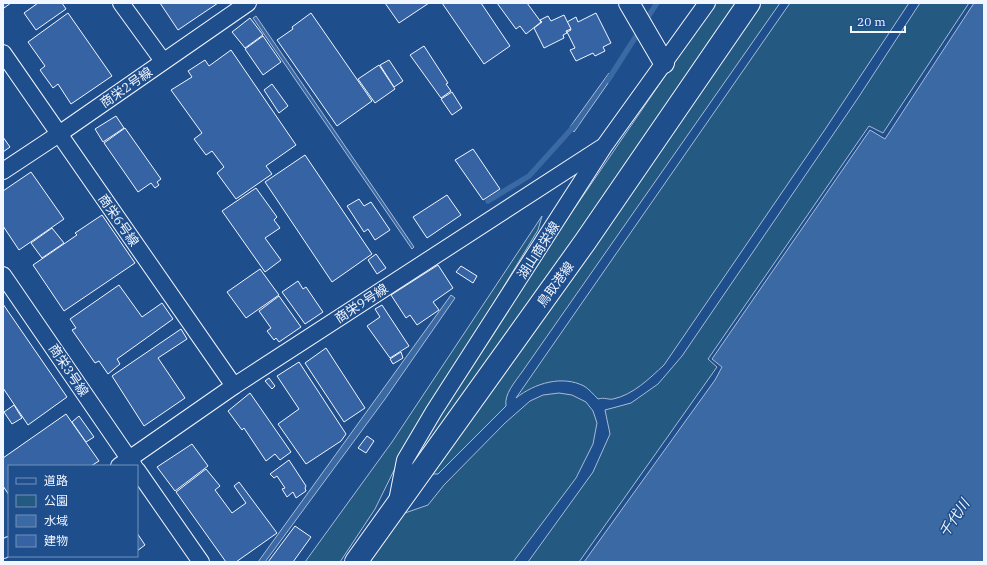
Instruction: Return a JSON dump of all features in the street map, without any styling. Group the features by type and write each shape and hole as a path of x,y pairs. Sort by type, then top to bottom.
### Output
{"main road":[{"name":"鳥取港線","path":"356,562 590,236 750,3"}],"street":[{"path":"121,3 163,61"},
{"name":"商栄2号線","path":"3,171 248,3"},
{"path":"629,3 664,63"},
{"name":"湖山商栄線","path":"396,507 405,460 430,417 605,145 707,3"},
{"name":"商栄6号線","path":"3,53 234,386"},
{"name":"商栄9号線","path":"130,465 234,386 605,145"},
{"name":"商栄3号線","path":"3,275 130,465"},
{"name":"商栄3号線","path":"138,476 201,562"}],"green space":[{"path":"715,3 738,3 414,470 415,458 433,425 561,228"},
{"path":"760,3 780,3 513,384 508,393 506,406 438,474 432,474"},
{"path":"790,3 909,3 826,128 664,365 634,390 613,399 598,399 584,386 567,381 549,382 540,385 516,398"},
{"path":"920,3 969,3 883,133 869,126 708,359 717,367 579,562 528,562 593,472 610,434 605,410 631,403 658,384 682,356 858,98"},
{"path":"542,216 538,230 402,454 375,509 340,562 305,562 392,442"},
{"path":"559,393 572,395 586,402 593,411 597,423 593,444 576,478 513,562 368,562 402,514 428,505 444,485 505,423 530,401 543,395"}],"water":[{"name":"千代川","path":"974,3 984,3 984,562 584,562 715,380 722,367 712,359 870,130 885,139"},
{"path":"256,16 414,247 412,249 253,18"},
{"path":"609,73 613,76 574,132 570,127"},
{"path":"451,295 455,298 385,399 265,562 258,562"}],"building":[{"path":"3,3 11,3 4,8"},
{"path":"38,3 62,3 66,9 36,30 24,13"},
{"path":"160,3 218,3 178,30"},
{"path":"385,3 429,3 399,23"},
{"path":"442,3 481,3 510,46 484,64"},
{"path":"497,3 527,3 541,22 526,34 520,26 516,29"},
{"path":"68,13 112,76 71,104 58,84 53,88 40,70 45,66 28,42"},
{"path":"311,13 372,101 337,126 277,40 293,29 292,27"},
{"path":"596,13 611,43 603,47 605,51 595,56 593,53 576,61 570,50 575,48 567,32 571,30 567,22 576,17 578,22"},
{"path":"564,15 571,29 566,31 567,33 563,35 564,38 544,48 534,28 542,22 540,20 548,16 551,21"},
{"path":"250,18 263,35 245,48 232,32"},
{"path":"263,36 281,62 263,75 245,49"},
{"path":"424,46 448,83 446,84 451,91 441,98 410,55"},
{"path":"231,50 296,145 266,166 272,174 236,199 217,173 224,167 212,151 206,155 194,139 202,133 171,90 192,77 188,71 205,60 209,66"},
{"path":"389,60 403,81 394,87 380,65"},
{"path":"379,65 395,89 375,103 358,79"},
{"path":"272,84 288,106 279,113 264,90"},
{"path":"452,92 462,108 452,115 441,99"},
{"path":"116,116 124,128 103,142 95,129"},
{"path":"125,128 161,179 157,182 159,185 155,188 151,183 138,192 104,143"},
{"path":"3,137 10,147 3,152"},
{"path":"473,149 500,189 483,200 455,160"},
{"path":"305,155 372,254 332,282 265,182"},
{"path":"31,172 64,219 19,250 3,226 3,191"},
{"path":"256,188 277,217 274,220 280,228 265,238 281,260 265,272 222,211"},
{"path":"447,195 461,215 427,238 413,217"},
{"path":"359,199 364,206 371,202 390,230 375,240 368,229 364,232 347,206"},
{"path":"102,215 135,263 64,311 33,265 77,235 75,233"},
{"path":"52,228 64,243 42,258 31,243"},
{"path":"376,254 386,268 377,274 368,260"},
{"path":"438,265 453,288 433,302 439,310 417,325 410,315 406,318 391,295"},
{"path":"461,266 477,276 473,283 456,272"},
{"path":"260,269 279,295 246,318 227,292"},
{"path":"298,281 303,289 306,287 323,312 305,324 282,292"},
{"path":"119,285 142,317 162,303 173,319 117,359 120,364 108,374 99,361 95,363 72,330 76,328 70,319"},
{"path":"279,296 301,327 279,342 276,338 274,340 267,331 271,328 259,311"},
{"path":"3,304 67,397 28,425 3,388"},
{"path":"382,305 409,346 390,358 367,326 380,317 375,309"},
{"path":"181,329 187,339 158,358 185,398 144,426 112,376"},
{"path":"326,348 365,408 344,422 305,363"},
{"path":"401,352 403,358 393,364 390,359"},
{"path":"299,362 346,434 341,441 306,464 278,424 299,409 277,376"},
{"path":"269,378 275,386 272,389 265,381"},
{"path":"250,393 291,452 280,460 275,454 266,461 244,428 242,430 228,411"},
{"path":"14,405 22,418 12,424 4,412"},
{"path":"66,414 99,461 93,465 8,465 8,494 3,486 3,458"},
{"path":"79,416 94,437 86,442 72,422"},
{"path":"367,436 374,441 366,453 358,448"},
{"path":"192,444 208,466 175,491 157,467"},
{"path":"289,460 306,486 306,491 296,498 293,492 287,497 282,489 285,488 277,476 274,478 270,474"},
{"path":"206,469 220,486 215,490 232,513 246,503 234,486 239,482 277,533 236,562 226,562 176,492"},
{"path":"295,526 311,537 293,562 268,562"},
{"path":"138,534 145,545 138,550"}],"waterway":[{"path":"644,23 657,3"},
{"path":"608,80 640,30"},
{"path":"488,201 529,176 576,124"}]}
